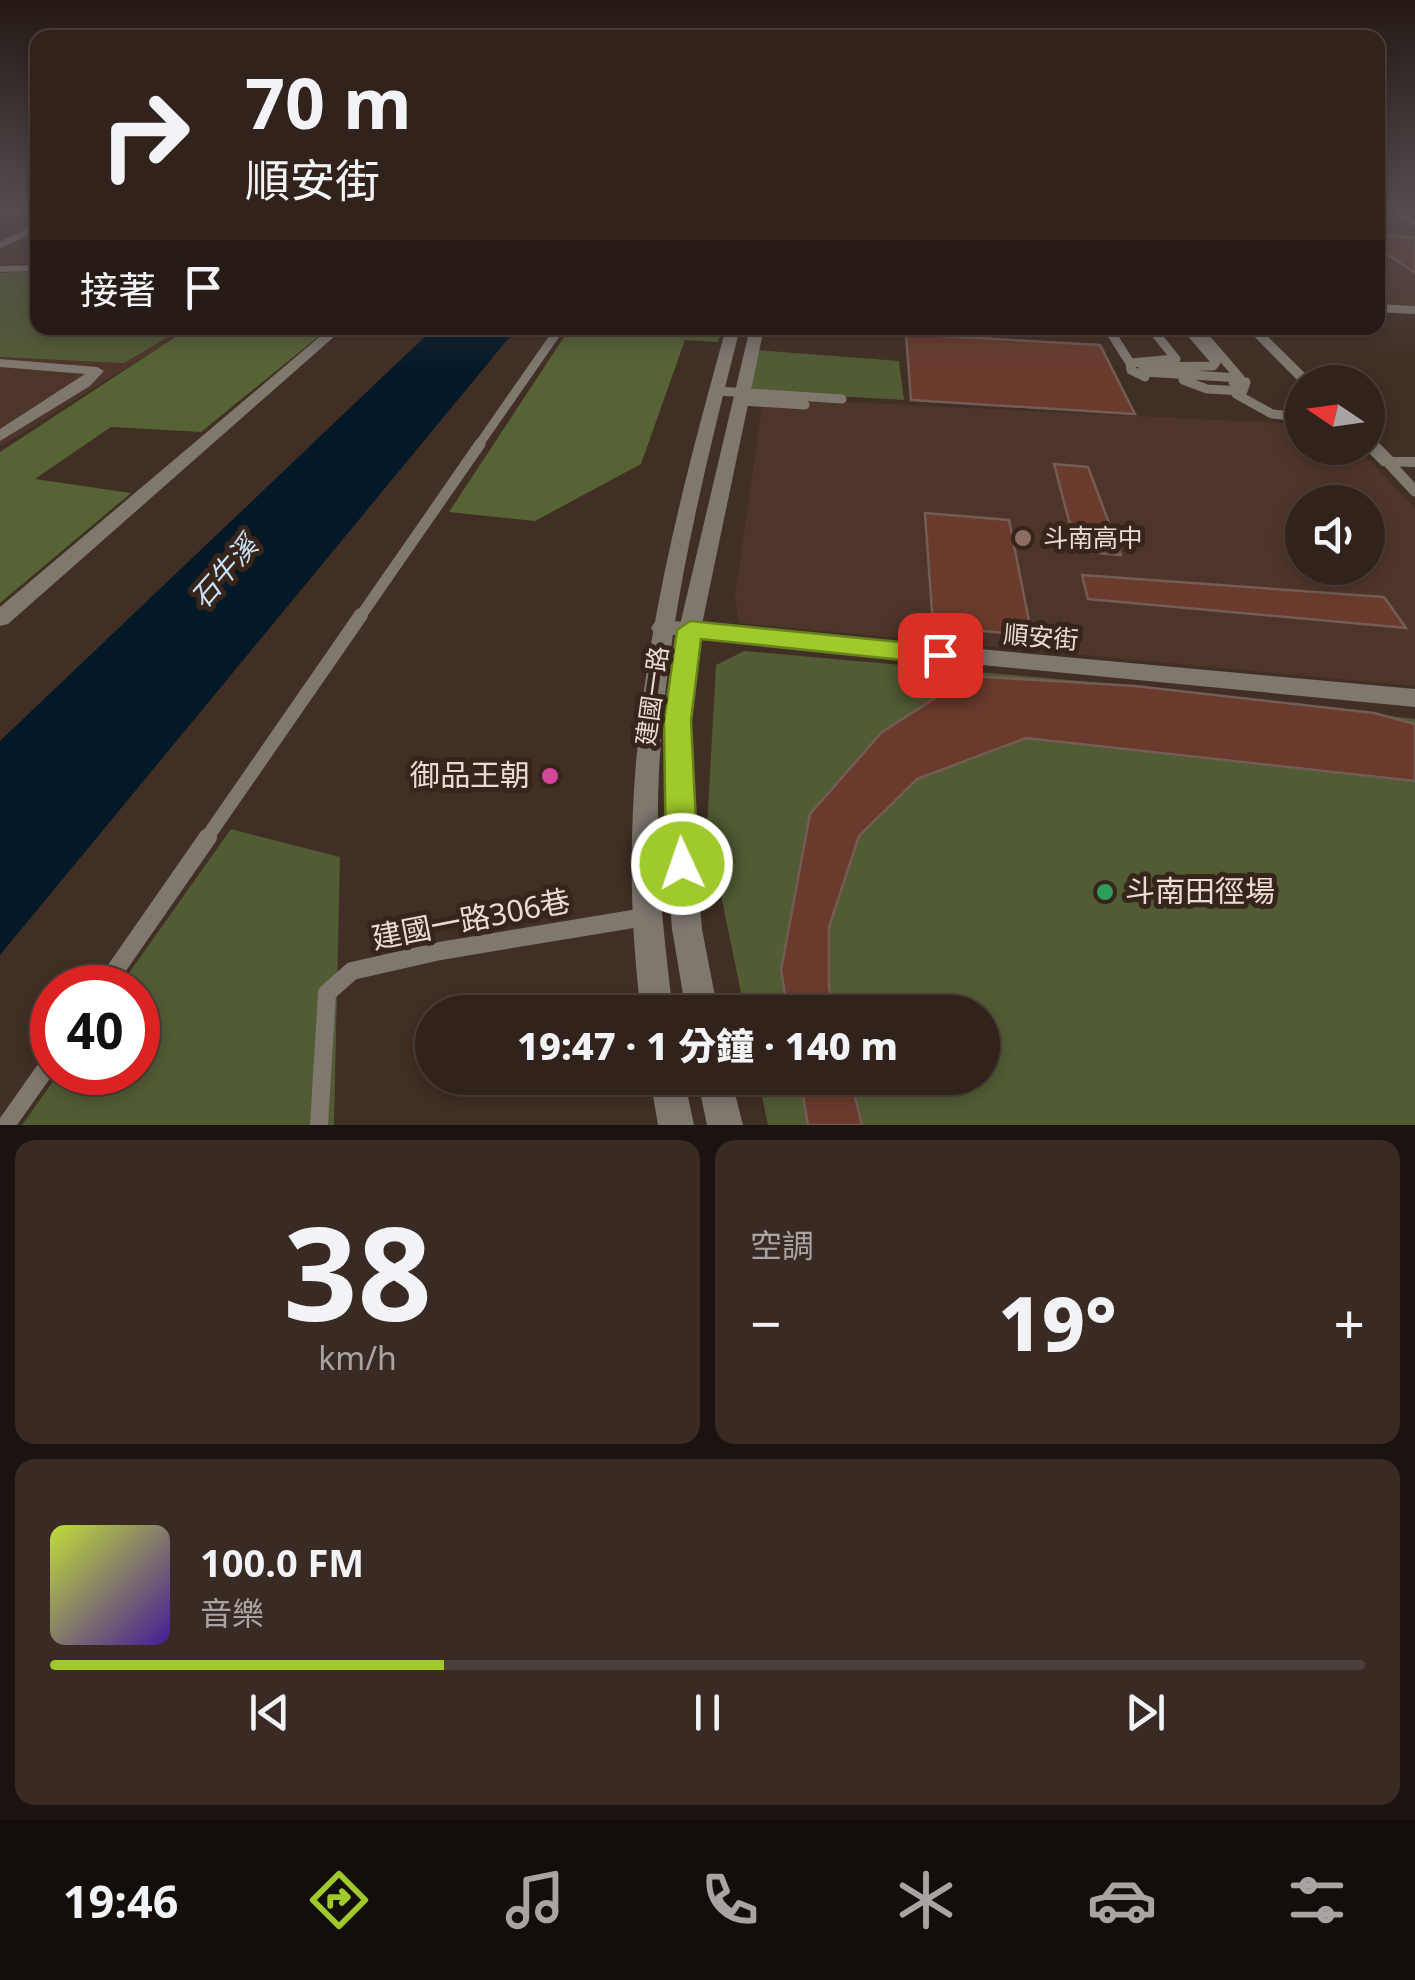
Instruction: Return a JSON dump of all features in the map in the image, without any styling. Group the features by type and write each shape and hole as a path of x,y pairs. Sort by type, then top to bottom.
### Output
{"street":[{"path":"0,266 30,265"},
{"path":"1385,308 1415,310"},
{"path":"0,619 329,335"},
{"name":"建國一路","path":"655,995 640,849 644,742 662,628 732,335"},
{"name":"建國一路","path":"699,995 679,832 678,721 690,630 755,335"},
{"path":"1259,335 1290,365"},
{"path":"0,363 92,368 96,375 0,436"},
{"path":"1385,459 1415,462"},
{"name":"順安街","path":"662,628 1415,698"},
{"path":"670,1095 676,1125"},
{"path":"718,1095 724,1125"}],"lane":[{"path":"120,965 555,335"},
{"path":"1112,335 1138,375 1246,382 1243,391 1236,394 1272,414 1285,415"},
{"path":"1130,363 1176,359 1157,335"},
{"path":"1194,335 1216,362 1212,366 1153,365 1143,367 1144,372 1240,378 1203,335"},
{"path":"718,391 805,405"},
{"path":"742,397 842,399"},
{"path":"1388,462 1415,491"},
{"name":"建國一路306巷","path":"318,1125 327,993 352,970 440,951 645,917"},
{"path":"6,1125 30,1091"}],"shaded area":[{"path":"1385,262 1415,262 1415,306 1385,304"},
{"path":"30,271 30,335 179,335 0,447 0,273"},
{"name":"斗南高中","path":"763,398 1285,423 1285,465 1374,465 1415,508 1415,686 739,623 735,598"}],"green space":[{"path":"30,271 30,335 171,335 124,363 0,357 0,273"},
{"path":"178,335 320,335 201,432 111,427 35,479 131,493 0,603 0,452"},
{"path":"565,335 720,335 718,342 685,340 641,464 535,521 449,512"},
{"path":"755,350 899,361 904,400 751,391"},
{"name":"斗南田徑場","path":"744,651 1135,686 1415,719 1415,1125 768,1125 762,1095 1000,1095 1000,995 742,995 707,827 716,665"},
{"path":"231,829 340,857 334,1125 22,1125 43,1095 160,1095 160,965 135,965"}],"water":[{"name":"石牛溪","path":"427,335 511,335 0,955 0,741"}],"building":[{"path":"1399,262 1415,262 1415,273"},
{"path":"906,335 1100,345 1135,414 911,400"},
{"path":"1054,464 1088,467 1121,555 1077,551"},
{"path":"925,513 1009,520 1032,636 933,626"},
{"path":"1082,575 1384,597 1406,628 1088,599"},
{"path":"970,676 1135,686 1374,713 1415,724 1415,781 1026,738 917,779 859,836 829,927 831,995 785,995 781,970 810,814 882,732"},
{"path":"803,1095 854,1095 862,1125 808,1125"}],"place":[{"name":"斗南高中","path":"1023,538"},
{"name":"御品王朝","path":"550,776"},
{"name":"斗南田徑場","path":"1105,892"}],"route":[{"path":"682,864 678,721 690,630 940,655"}]}
